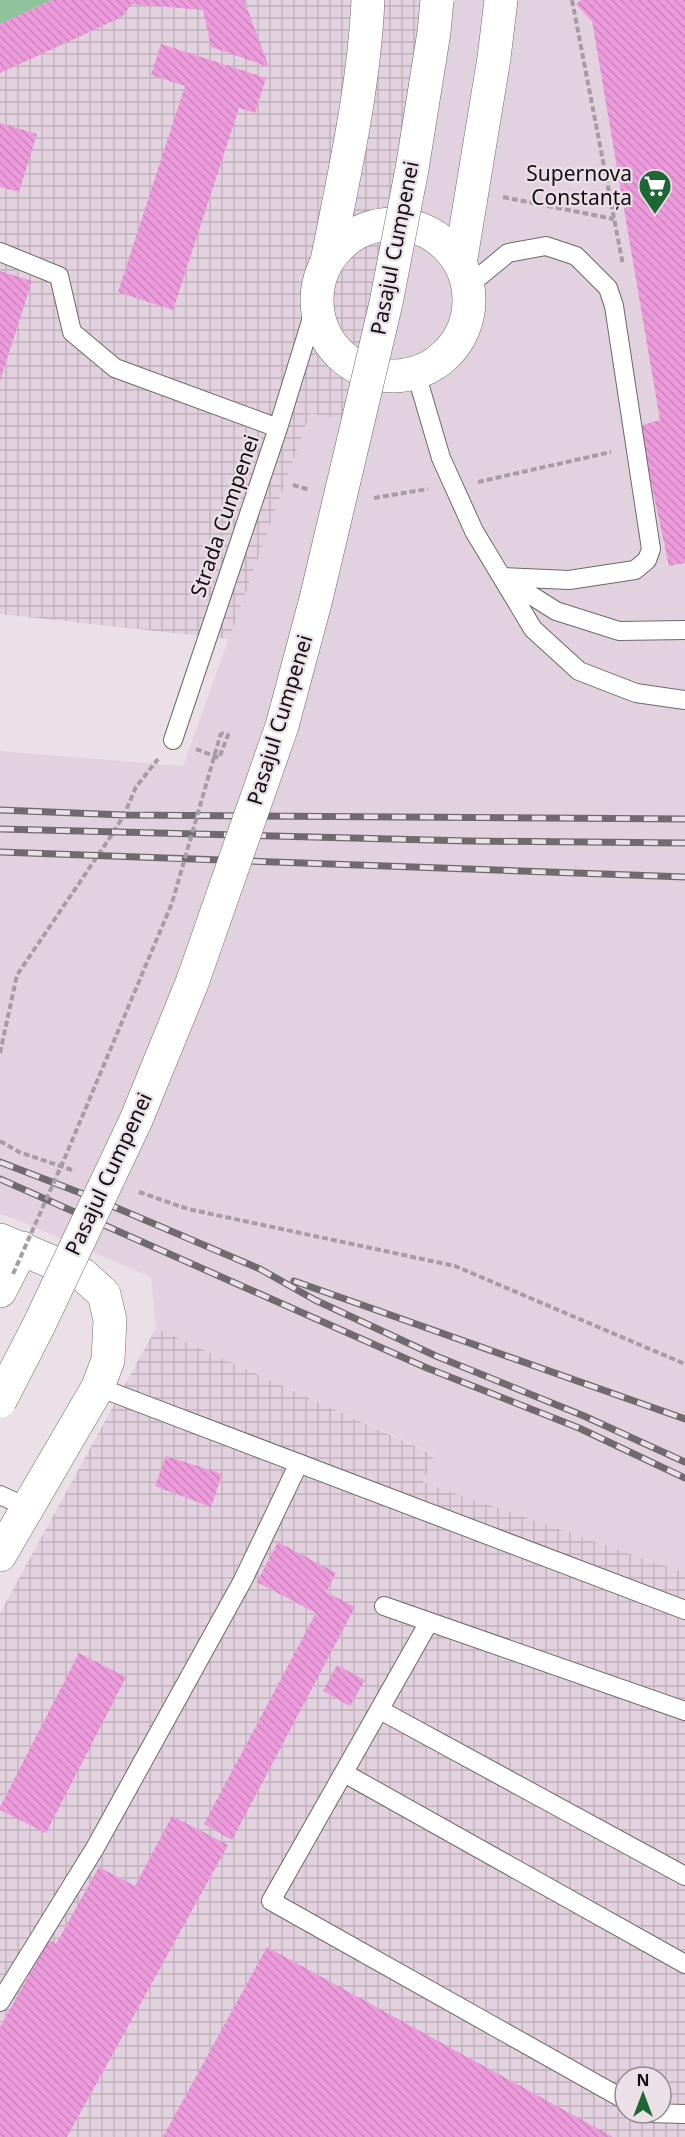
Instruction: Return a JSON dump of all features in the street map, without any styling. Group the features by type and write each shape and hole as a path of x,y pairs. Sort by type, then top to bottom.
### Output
{"main road":[{"path":"368,0 366,40 354,122 327,261 318,286 316,305 321,326 333,349 354,366 377,375 416,373 436,363 451,350 463,329 468,308 464,275 501,0"},
{"name":"Pasajul Cumpenei","path":"0,1401 39,1325 136,1120 192,983 282,726 316,599 386,303 412,169 437,0"},
{"path":"327,261 342,243 358,232 377,226 402,225 427,232 445,244 464,275"},
{"path":"0,1555 14,1501 98,1387 108,1360 110,1320 104,1294 83,1275 9,1263"}],"lane":[{"path":"464,275 508,253 546,246 576,256 608,288 614,306 651,549 647,560 636,570 569,580 503,577"},
{"path":"0,252 58,276 72,332 115,368 278,428"},
{"name":"Strada Cumpenei","path":"173,740 278,428 316,305"},
{"path":"416,373 441,458 474,531 533,629 579,671 636,693 685,700"},
{"path":"503,577 556,611 619,631 685,630"},
{"path":"98,1387 685,1610"},
{"path":"0,2002 95,1848 238,1591 299,1463"},
{"path":"384,1606 685,1711"},
{"path":"429,1622 271,1901 613,2093"},
{"path":"380,1710 685,1876"},
{"path":"344,1773 685,1964"}],"path":[{"path":"572,0 625,275"},
{"path":"493,195 614,219"},
{"path":"474,483 509,473 614,452 608,420 631,415"},
{"path":"9,1263 66,1155 172,903 221,733 228,735 219,758 196,750"},
{"path":"0,1053 17,975 124,815 136,787 173,740"},
{"path":"0,1141 20,1152 76,1171"},
{"path":"132,1190 188,1209 455,1266 685,1365"}],"shaded area":[{"path":"52,0 426,0 357,424 310,413 229,639 0,614 0,24"},
{"path":"426,0 685,0 685,1573 423,1482 434,1454 156,1328 151,1277 0,1214 0,751 183,766 310,412 357,424"},
{"path":"156,1328 434,1455 423,1482 685,1573 685,2137 0,2137 0,1613"}],"green space":[{"path":"0,0 52,0 0,24"}],"building":[{"path":"52,0 244,0 269,67 211,47 203,10 132,4 122,17 0,73 0,24"},
{"name":"Supernova Constanța","path":"581,0 685,0 685,563 669,566 639,426 660,420 592,21 576,4"},
{"path":"161,44 266,78 255,113 239,108 173,310 118,292 185,86 151,75"},
{"path":"0,123 37,134 19,192 0,187"},
{"path":"0,271 32,281 0,381"},
{"path":"166,1456 222,1474 211,1507 155,1486"},
{"path":"278,1542 336,1573 326,1592 355,1607 232,1840 204,1824 316,1613 257,1582"},
{"path":"79,1653 126,1677 46,1833 0,1810 0,1807"},
{"path":"337,1665 365,1680 350,1706 323,1691"},
{"path":"172,1816 228,1845 67,2137 0,2137 0,2027 49,1940 56,1944 99,1867 135,1886"},
{"path":"267,1947 613,2137 163,2137"}],"railway":[{"path":"0,810 124,815 685,819"},
{"path":"0,829 469,841 685,843"},
{"path":"0,852 685,877"},
{"path":"0,1162 91,1197 260,1269 315,1300 436,1356 584,1416 685,1462"},
{"path":"0,1179 427,1368 579,1428 685,1478"},
{"path":"294,1281 685,1419"}],"place":[{"name":"Supernova Constanța","path":"655,215"}]}
